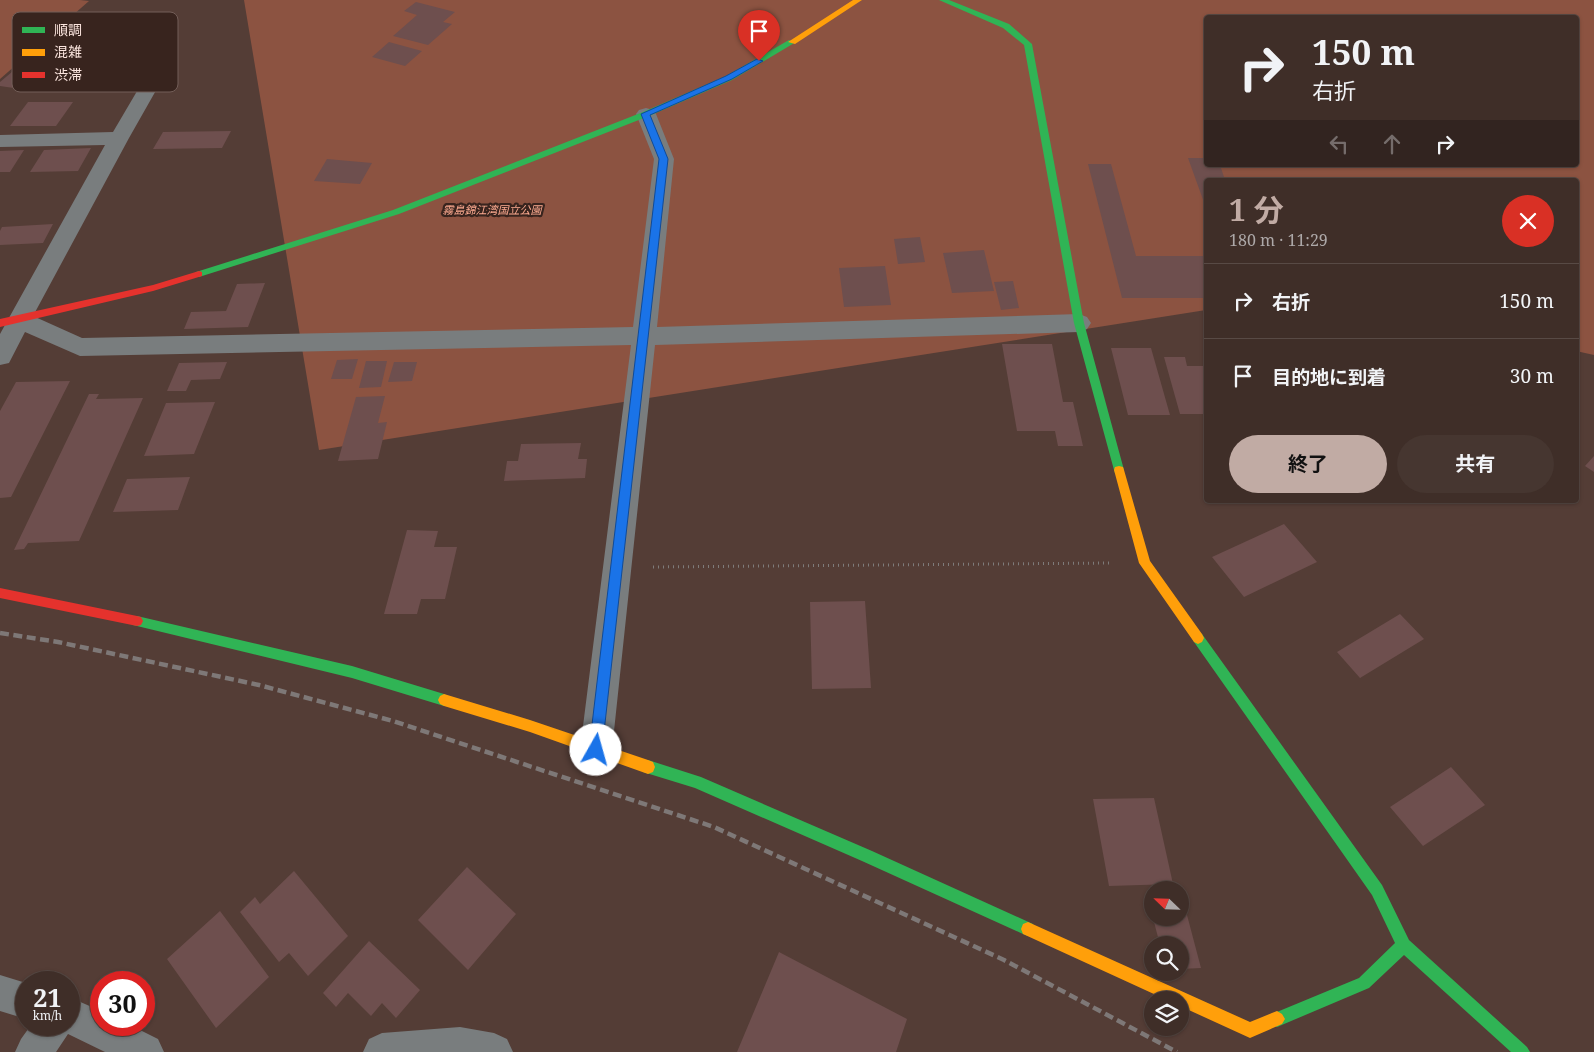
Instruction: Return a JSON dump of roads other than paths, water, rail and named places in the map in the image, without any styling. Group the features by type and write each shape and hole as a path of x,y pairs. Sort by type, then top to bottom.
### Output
{"street":[{"path":"10,321 154,288 396,212 646,114 729,78 805,36 858,0"},
{"path":"943,0 1006,26 1028,44 1079,323 1145,563 1377,890 1404,945 1522,1052"},
{"path":"0,356 10,321 146,92"},
{"path":"596,750 664,159 646,114"},
{"path":"0,141 119,138"},
{"path":"10,321 80,347 643,336 1079,323"},
{"path":"0,594 125,618 352,672 530,726 596,750 696,782 867,856 1250,1030 1364,983 1404,945"},
{"path":"0,993 15,998"},
{"path":"80,1020 145,1052"},
{"path":"34,1052 45,1036"},
{"path":"382,1052 460,1046 494,1052"}],"railway":[{"path":"0,633 58,642 259,685 393,721 714,827 1004,960 1177,1052"}],"park label":[{"name":"霧島錦江湾国立公園","path":"492,210"}]}
